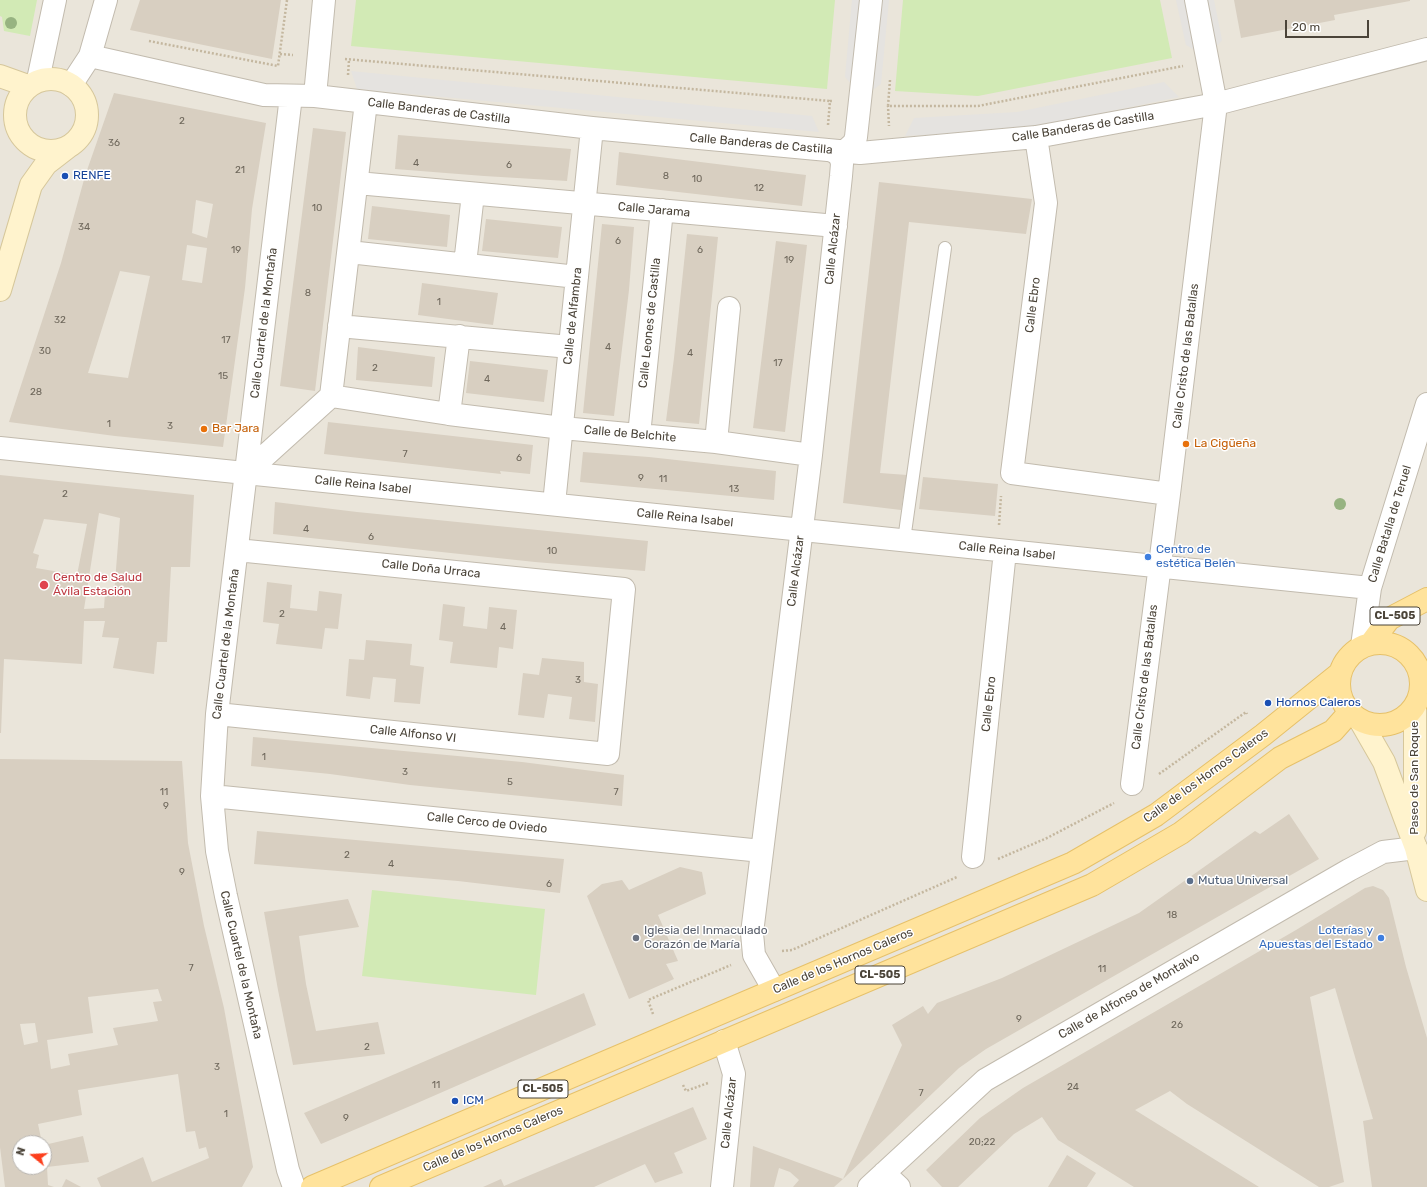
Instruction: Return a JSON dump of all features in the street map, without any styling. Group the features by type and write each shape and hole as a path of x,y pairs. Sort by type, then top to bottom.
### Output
{"main road":[{"name":"CL-505","path":"1355,717 1339,694 1340,673 1348,657 1367,645 1388,619 1427,599"},
{"path":"1355,717 1381,726 1400,721 1415,708 1421,692 1421,655 1395,645 1367,645"},
{"name":"Calle de los Hornos Caleros","path":"312,1187 1073,863 1156,815 1263,735 1340,673"},
{"name":"Calle de los Hornos Caleros","path":"381,1187 1092,885 1181,834 1280,758 1333,731 1355,717"}],"street":[{"path":"33,84 55,0"},
{"path":"71,85 90,56 106,0"},
{"path":"315,96 324,0"},
{"path":"838,151 854,143 856,137 871,0"},
{"name":"Calle Cristo de las Batallas","path":"1132,784 1216,104 1196,0"},
{"name":"Calle Banderas de Castilla","path":"90,56 264,95 315,96 592,128 860,153 1036,137 1216,104 1427,49"},
{"path":"0,76 33,84"},
{"path":"0,290 31,185 46,164 71,146 80,137 86,126 87,114 85,103 80,93 71,85 61,80 49,78 33,84 20,95 16,106 7,112 18,130 25,141 34,148 47,152 71,146"},
{"name":"Calle Cuartel de la Montaña","path":"291,96 217,714 212,796 217,851 226,896 286,1162 294,1187"},
{"path":"246,473 331,396 366,102"},
{"name":"Calle de Alfambra","path":"554,504 592,128"},
{"name":"Calle Ebro","path":"1012,473 1046,203 1036,137"},
{"path":"25,141 31,185"},
{"name":"Calle Alcázar","path":"774,990 754,955 752,933 811,455 842,164 841,159 837,154 838,151"},
{"name":"Calle Jarama","path":"357,184 836,226"},
{"path":"465,264 473,194"},
{"name":"Calle Leones de Castilla","path":"639,435 662,210"},
{"path":"349,252 577,276"},
{"path":"716,442 729,308"},
{"path":"339,326 570,347"},
{"path":"449,414 459,336"},
{"name":"Calle de Belchite","path":"331,396 449,414 562,428 716,442 811,455"},
{"name":"Calle Batalla de Teruel","path":"1367,645 1370,588 1427,404"},
{"name":"Calle Reina Isabel","path":"0,448 1370,588"},
{"path":"1012,473 1169,494"},
{"name":"Calle Doña Urraca","path":"237,550 624,589 608,754"},
{"name":"Calle Ebro","path":"976,864 1001,550"},
{"name":"Paseo de San Roque","path":"1415,708 1421,775 1421,843 1427,890"},
{"name":"Calle Alfonso VI","path":"217,714 608,754"},
{"name":"Paseo de San Roque","path":"1355,717 1384,762 1421,843"},
{"path":"1384,762 1421,775"},
{"name":"Calle Cerco de Oviedo","path":"212,796 762,851"},
{"name":"Calle de Alfonso de Montalvo","path":"884,1182 985,1080 1369,859 1383,852 1421,843"},
{"name":"Calle Alcázar","path":"722,1187 734,1074 724,1041"}],"lane":[{"path":"904,540 945,248"}],"path":[{"path":"144,40 278,66 288,0"},
{"path":"342,59 830,101"},
{"path":"888,106 978,106 1188,66"},
{"path":"1001,550 1003,478 1012,473"},
{"path":"1156,776 1246,712 1263,735"},
{"path":"664,1037 648,1000 754,955 792,950 976,864 1047,838 1117,802"}],"shaded area":[{"path":"0,0 1427,0 1427,1187 0,1187"},
{"path":"852,0 863,0 855,88 845,77"},
{"path":"878,0 889,0 881,84 870,92"},
{"path":"1176,0 1188,0 1198,52 1186,45"},
{"path":"1203,0 1214,0 1222,40 1213,51"},
{"path":"351,71 812,116 819,132 357,89"},
{"path":"1164,82 1179,97 1019,130 905,136 914,118 1017,112"}],"green space":[{"path":"0,0 37,0 30,36 4,31 2,17 0,16"},
{"path":"356,0 835,0 827,89 351,46"},
{"path":"903,0 1160,0 1172,58 978,96 895,91"},
{"path":"372,890 545,909 536,995 362,976"}],"building":[{"path":"140,0 281,0 272,59 130,30"},
{"path":"1234,0 1410,1 1334,15 1335,20 1241,38"},
{"path":"114,93 266,123 252,209 245,288 223,447 115,436 9,422 61,263 85,176","holes":["196,200 213,204 207,238 192,233","187,245 207,248 202,283 182,280","120,271 150,276 128,378 88,373"]},
{"path":"313,128 346,132 315,391 280,386"},
{"path":"398,135 571,149 567,181 395,169"},
{"path":"619,152 806,175 802,206 616,185"},
{"path":"879,182 1032,199 1026,234 909,222 880,473 907,475 901,510 843,503"},
{"path":"372,206 450,215 447,247 368,239"},
{"path":"486,219 562,227 558,258 482,251"},
{"path":"602,224 634,227 629,290 614,416 583,413"},
{"path":"687,234 718,237 699,424 666,421"},
{"path":"776,241 807,245 785,432 753,428"},
{"path":"422,283 498,293 493,325 418,315"},
{"path":"358,347 435,357 432,387 356,380"},
{"path":"470,361 548,370 544,402 466,393"},
{"path":"328,422 533,445 530,474 500,471 501,474 324,454"},
{"path":"583,452 649,457 776,471 774,500 580,482"},
{"name":"Centro de Salud Ávila Estación","path":"0,475 194,495 190,567 171,567 167,642 157,642 154,674 113,668 119,638 102,637 105,621 84,621 82,664 4,659 0,733","holes":["99,513 120,518 114,595 105,593 104,608 84,609","44,519 87,524 77,575 36,568 39,555 33,553"]},
{"path":"923,477 998,484 995,516 919,509"},
{"path":"275,502 357,512 648,541 645,571 535,562 273,534"},
{"path":"267,582 292,585 290,608 317,611 319,591 342,594 338,629 325,628 322,649 276,644 279,624 263,622"},
{"path":"443,604 465,607 463,626 487,629 489,607 517,610 513,649 499,647 497,668 450,663 453,642 439,640"},
{"path":"366,640 412,644 410,665 424,667 420,704 394,702 396,679 373,677 370,699 346,696 349,659 364,660"},
{"path":"542,658 584,662 584,682 598,684 595,722 569,719 572,697 548,694 544,718 518,715 523,673 539,675"},
{"path":"253,737 522,762 624,775 622,806 410,785 330,774 251,766"},
{"path":"0,759 182,761 188,843 204,926 224,1008 253,1167 242,1187 101,1187 97,1178 143,1157 152,1182 209,1158 206,1147 199,1149 195,1131 186,1132 178,1074 78,1090 82,1115 38,1124 40,1135 12,1135 12,1175 47,1175 48,1185 54,1187 5,1187 0,1147","holes":["158,989 162,1001 153,1002 158,1021 113,1028 118,1045 68,1054 70,1065 51,1069 47,1040 93,1033 88,997","35,1023 38,1042 24,1045 20,1024"]},
{"path":"1289,814 1319,859 986,1049 959,1068 843,1179 902,1045 892,1025 923,1006 928,1014 937,1003 1002,978 1139,913 1255,831 1260,834"},
{"path":"257,831 564,859 560,893 458,881 254,864"},
{"name":"Iglesia del Inmaculado Corazón de María","path":"680,867 702,872 706,894 658,915 678,961 666,964 674,979 629,999 587,896 602,884 622,880 629,890"},
{"path":"1373,886 1383,890 1389,898 1406,967 1427,1038 1427,1187 1372,1187 1363,1121 1373,1119 1335,988 1310,997 1344,1182 1329,1187 1319,1187 1187,1104 1170,1091 1135,1110 1259,1187 1134,1187 1058,1140 1042,1117 1014,1134 958,1187 942,1187 926,1170 980,1118 1023,1088 1296,930 1365,888"},
{"path":"348,899 359,927 299,936 306,984 316,1031 378,1022 385,1054 293,1065 264,912"},
{"path":"584,993 596,1025 415,1104 321,1144 304,1113"},
{"path":"693,1107 707,1139 674,1153 683,1173 655,1183 645,1164 594,1187 483,1187 501,1179 504,1186"},
{"path":"83,1136 89,1162 52,1166 52,1143"},
{"path":"753,1146 843,1179 834,1187 793,1187 799,1180 790,1172 779,1168 774,1187 750,1187"},
{"path":"1067,1155 1096,1173 1087,1187 1048,1187"},
{"path":"66,1179 81,1187 62,1187"}],"place":[{"name":"RENFE","path":"65,176"},
{"name":"Bar Jara","path":"204,429"},
{"name":"La Cigüeña","path":"1186,444"},
{"name":"Centro de estética Belén","path":"1148,557"},
{"name":"Centro de Salud Ávila Estación","path":"44,585"},
{"name":"Hornos Caleros","path":"1268,703"},
{"name":"Mutua Universal","path":"1190,881"},
{"name":"Iglesia del Inmaculado Corazón de María","path":"636,938"},
{"name":"Loterías y Apuestas del Estado","path":"1381,938"},
{"name":"ICM","path":"455,1101"}]}
